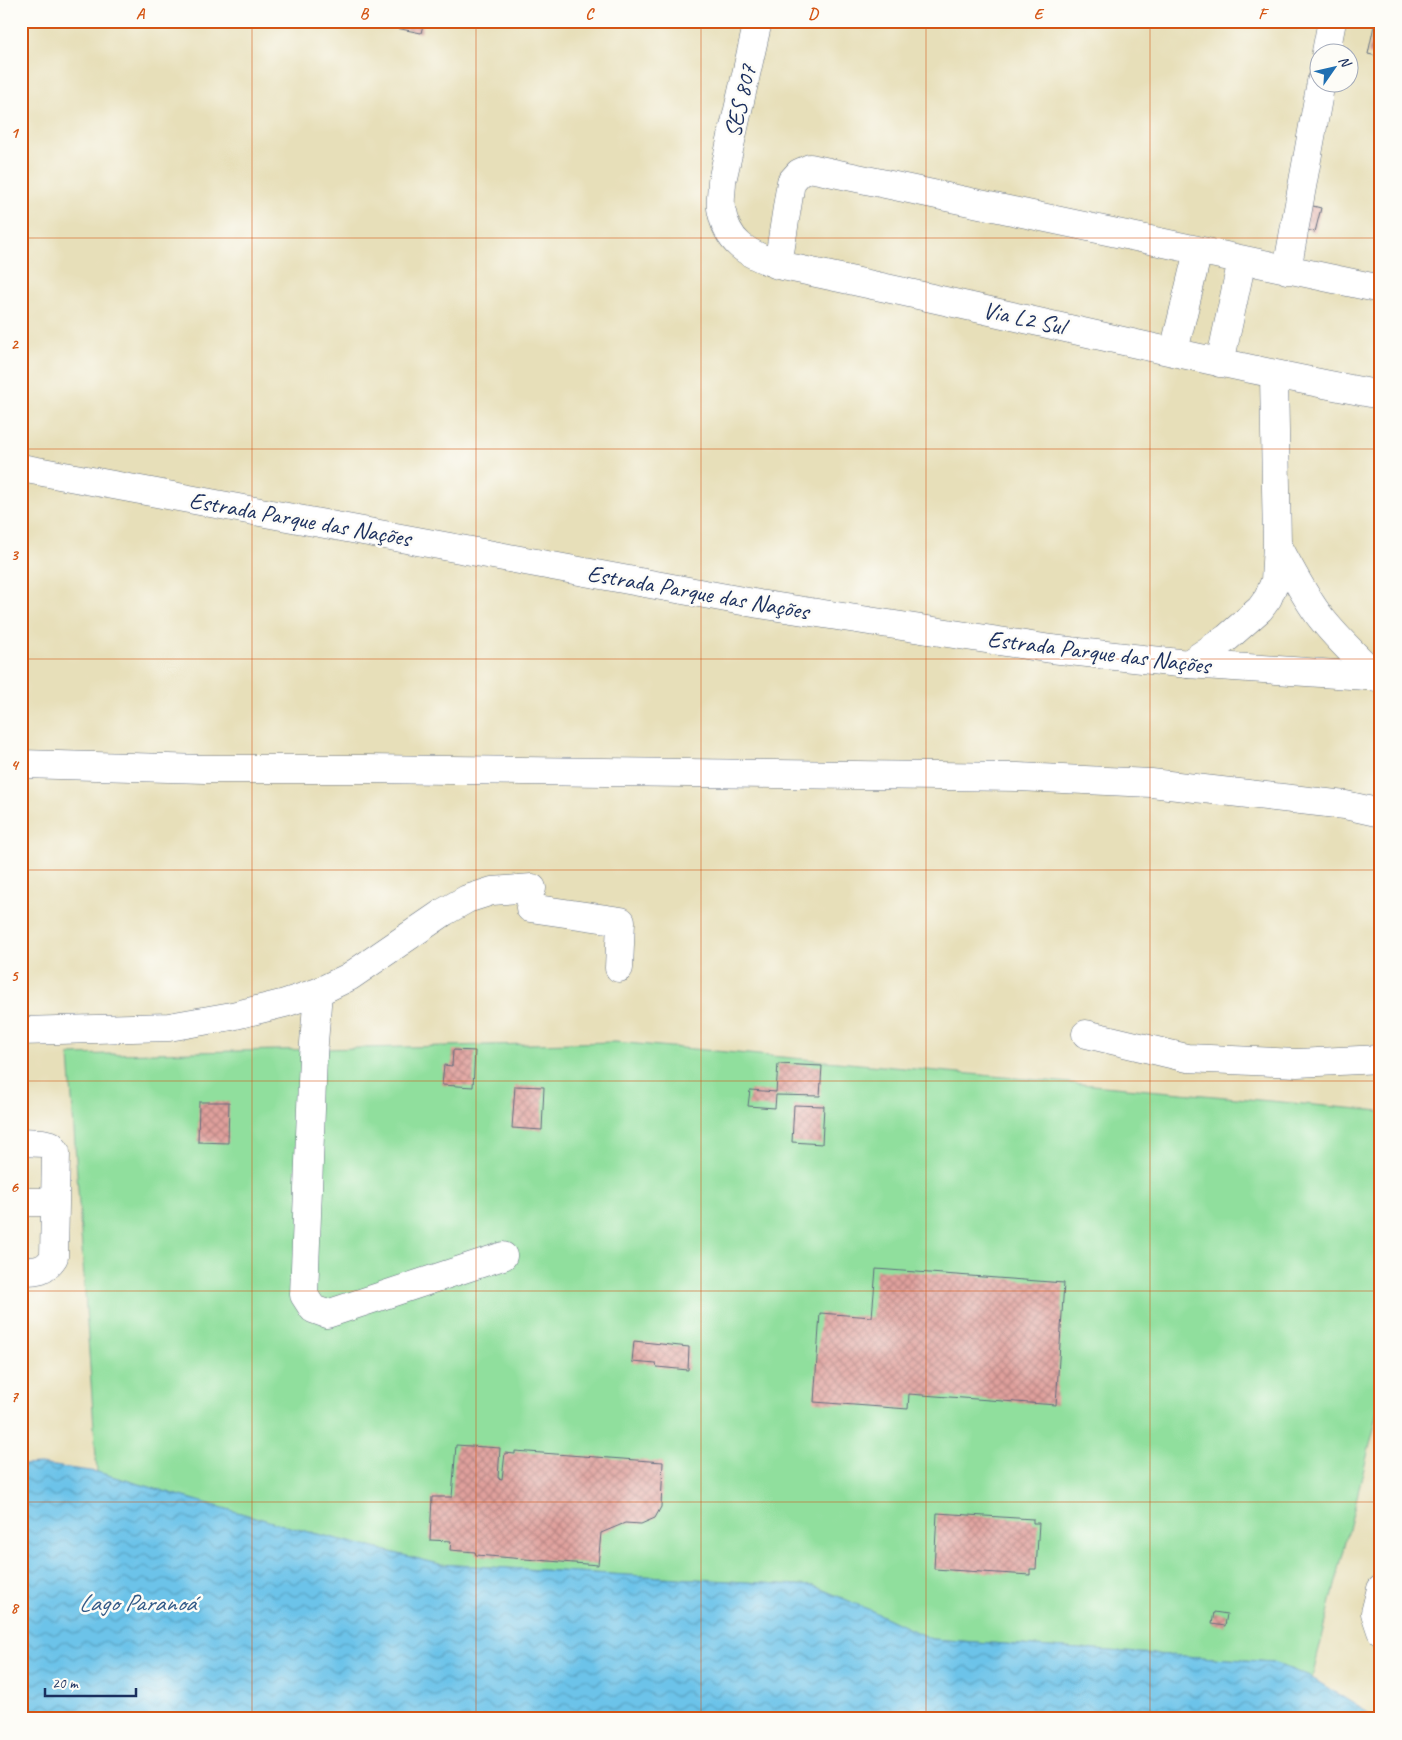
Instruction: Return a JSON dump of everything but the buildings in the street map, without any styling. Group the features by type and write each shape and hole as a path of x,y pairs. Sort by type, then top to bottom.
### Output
{"main road":[{"name":"SES 807","path":"722,181 758,21"},
{"path":"1328,42 1332,21"},
{"path":"1287,270 1319,92"},
{"path":"778,265 792,182 799,173 810,168 1381,289"},
{"name":"Via L2 Sul","path":"722,181 721,207 728,233 738,244 755,256 778,265 1174,351 1274,375 1381,395"},
{"path":"1174,351 1198,251"},
{"path":"1220,363 1242,260"},
{"path":"1188,664 1227,638 1260,609 1268,598 1275,581 1277,544 1274,375"},
{"name":"Estrada Parque das Nações","path":"21,468 769,606 1052,650 1188,664 1379,677"},
{"path":"21,486 144,491"},
{"path":"1277,544 1301,588 1319,615 1342,642 1379,677"},
{"path":"21,764 206,769 365,769 1018,777 1151,783 1345,805 1381,814"},
{"path":"21,1031 169,1027 232,1016 285,1003 318,992 349,977 444,912 467,899 492,891 531,898 621,920 619,968"},
{"path":"318,992 313,1056 304,1294 313,1309 327,1314 503,1256"},
{"path":"1086,1034 1187,1058 1297,1063 1381,1059"},
{"path":"21,1142 51,1145 56,1152 54,1256 48,1266 38,1270 21,1271"},
{"path":"21,1202 55,1202"},
{"path":"1381,1588 1375,1613 1381,1631"}],"green space":[{"path":"615,1042 1381,1111 1381,1400 1312,1678 1273,1662 931,1639 814,1586 439,1564 293,1528 97,1472 69,1055"}],"water":[{"name":"Lago Paranoá","path":"40,1464 97,1472 293,1528 439,1564 814,1586 931,1639 1273,1662 1312,1678 1378,1719 21,1719 21,1465"}]}
